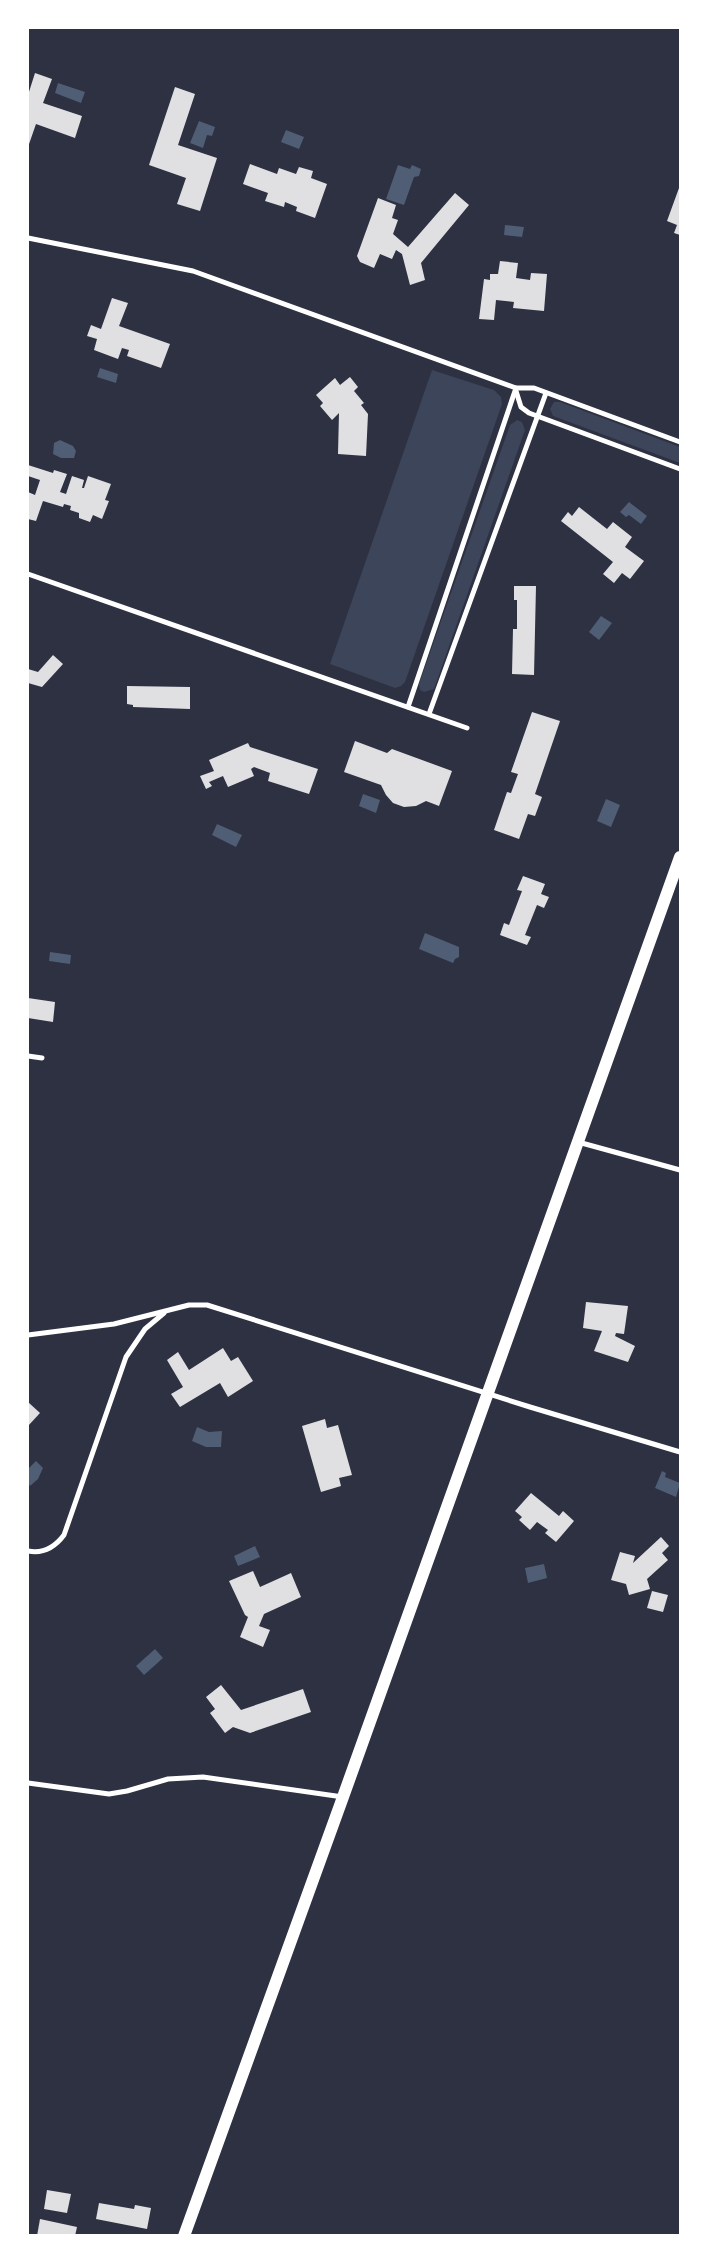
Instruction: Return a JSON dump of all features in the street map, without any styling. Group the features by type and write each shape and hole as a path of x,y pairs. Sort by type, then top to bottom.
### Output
{"main road":[{"path":"184,2236 680,857"}],"street":[{"path":"28,238 193,270 516,388 534,388 680,442"},
{"path":"516,388 517,399 521,407 537,417 680,469"},
{"path":"408,707 516,388"},
{"path":"429,714 546,393"},
{"path":"28,574 468,728"},
{"path":"28,1056 42,1058"},
{"path":"578,1142 680,1170"},
{"path":"28,1335 114,1324 189,1305 218,1308 488,1394 680,1452"},
{"path":"28,1551 37,1552 50,1548 64,1535 126,1357 146,1329 167,1311"},
{"path":"28,1783 109,1794 127,1791 168,1779 203,1777 343,1798"}],"shaded area":[{"path":"58,83 85,92 81,103 55,93"},
{"path":"199,121 215,127 212,136 207,135 203,148 190,143"},
{"path":"286,130 304,137 299,149 281,142"},
{"path":"398,165 410,169 412,165 421,169 419,176 414,177 404,205 386,199"},
{"path":"505,225 524,227 522,237 504,235"},
{"path":"100,368 118,374 116,383 97,377"},
{"path":"432,370 494,390 501,397 502,404 405,682 395,688 330,664"},
{"path":"554,402 560,402 680,447 680,463 553,416 550,409"},
{"path":"517,420 522,422 525,430 434,689 424,692 420,690 419,684 510,425"},
{"path":"60,440 73,446 76,451 74,458 61,458 53,454 54,443"},
{"path":"629,502 647,516 641,524 629,515 626,517 620,512"},
{"path":"601,616 612,623 599,640 589,632"},
{"path":"363,794 380,800 376,813 359,806"},
{"path":"606,799 620,805 611,827 597,821"},
{"path":"217,824 242,835 236,847 212,835"},
{"path":"425,933 459,947 459,957 453,963 419,949"},
{"path":"50,952 71,955 70,964 49,961"},
{"path":"197,1427 209,1432 222,1431 221,1447 206,1447 192,1441"},
{"path":"36,1461 43,1468 38,1479 30,1486 28,1483 28,1469"},
{"path":"662,1471 666,1473 665,1477 680,1483 676,1497 655,1488"},
{"path":"255,1546 260,1557 238,1566 234,1556"},
{"path":"544,1564 547,1578 528,1583 525,1568"},
{"path":"155,1649 163,1658 144,1675 136,1666"}],"building":[{"path":"35,73 52,79 43,103 82,116 75,138 36,124 28,147 28,95"},
{"path":"175,87 195,94 178,145 217,158 200,211 177,204 186,178 149,165"},
{"path":"250,164 277,174 279,168 296,174 299,167 313,171 311,178 327,184 315,218 296,211 297,207 285,202 284,207 265,201 268,193 243,184"},
{"path":"679,188 680,235 674,233 677,225 667,221"},
{"path":"455,193 469,205 421,263 425,280 410,285 402,254 396,250 392,259 380,254 374,268 360,262 357,256 378,198 396,205 392,218 398,220 393,234 408,247"},
{"path":"500,261 518,263 516,278 530,280 531,273 547,274 544,311 513,308 514,302 496,300 494,320 479,319 484,279 490,280 490,274 498,274"},
{"path":"112,298 128,303 119,326 170,344 161,368 127,356 129,350 122,348 118,359 94,350 97,339 87,336 91,325 101,329"},
{"path":"350,377 358,387 354,391 364,403 361,405 368,414 366,456 338,454 339,413 332,420 320,406 323,403 316,395 335,378 340,385"},
{"path":"28,465 53,473 54,470 67,474 60,492 66,494 72,476 84,480 82,488 84,488 88,476 111,484 105,500 109,501 102,519 93,515 90,522 79,518 79,513 70,510 71,506 64,504 63,507 43,501 36,521 28,519 28,492 35,495 40,480 28,476"},
{"path":"579,507 607,529 613,522 632,537 625,547 644,561 630,579 622,573 614,583 603,574 613,562 561,521 568,512 572,516"},
{"path":"514,586 536,586 534,675 512,674 513,629 517,629 517,600 514,600"},
{"path":"53,655 63,664 42,687 28,683 28,669 38,672"},
{"path":"127,686 190,687 190,709 133,707 133,705 127,704"},
{"path":"532,712 560,721 535,794 542,797 535,816 528,814 519,839 494,830 507,792 511,793 518,774 511,772"},
{"path":"355,741 387,753 392,749 452,771 439,806 426,801 416,806 404,807 393,803 381,785 344,772"},
{"path":"248,743 250,747 318,769 309,794 268,781 270,773 254,767 251,769 254,776 228,787 223,776 209,782 212,786 206,789 200,776 214,771 209,760"},
{"path":"523,876 545,884 541,894 549,897 544,908 537,905 525,935 531,937 527,945 500,935 504,923 509,925 522,891 517,890"},
{"path":"28,998 55,1002 53,1022 28,1018"},
{"path":"586,1302 628,1306 624,1334 616,1333 615,1336 635,1346 628,1362 594,1351 602,1331 583,1328"},
{"path":"223,1348 231,1361 238,1357 253,1381 228,1397 220,1383 180,1407 171,1394 183,1387 167,1360 178,1352 189,1370"},
{"path":"28,1402 40,1413 28,1426"},
{"path":"325,1419 327,1428 338,1425 352,1475 339,1478 341,1486 321,1492 302,1426"},
{"path":"531,1493 559,1516 563,1511 574,1521 556,1542 545,1533 548,1530 537,1522 530,1530 519,1520 522,1517 515,1511"},
{"path":"661,1537 669,1546 662,1553 668,1560 647,1579 650,1589 629,1595 626,1584 611,1580 620,1552 635,1556 633,1563"},
{"path":"253,1571 260,1587 291,1573 301,1597 264,1614 259,1626 270,1630 263,1647 240,1637 248,1617 245,1615 229,1581"},
{"path":"652,1591 668,1595 663,1612 647,1608"},
{"path":"221,1685 241,1710 303,1689 311,1712 250,1733 233,1727 225,1733 210,1713 215,1709 206,1697"},
{"path":"47,2190 71,2194 67,2213 44,2209"},
{"path":"99,2203 134,2209 135,2205 151,2208 147,2229 96,2219"},
{"path":"40,2219 77,2227 75,2236 37,2236"}]}
